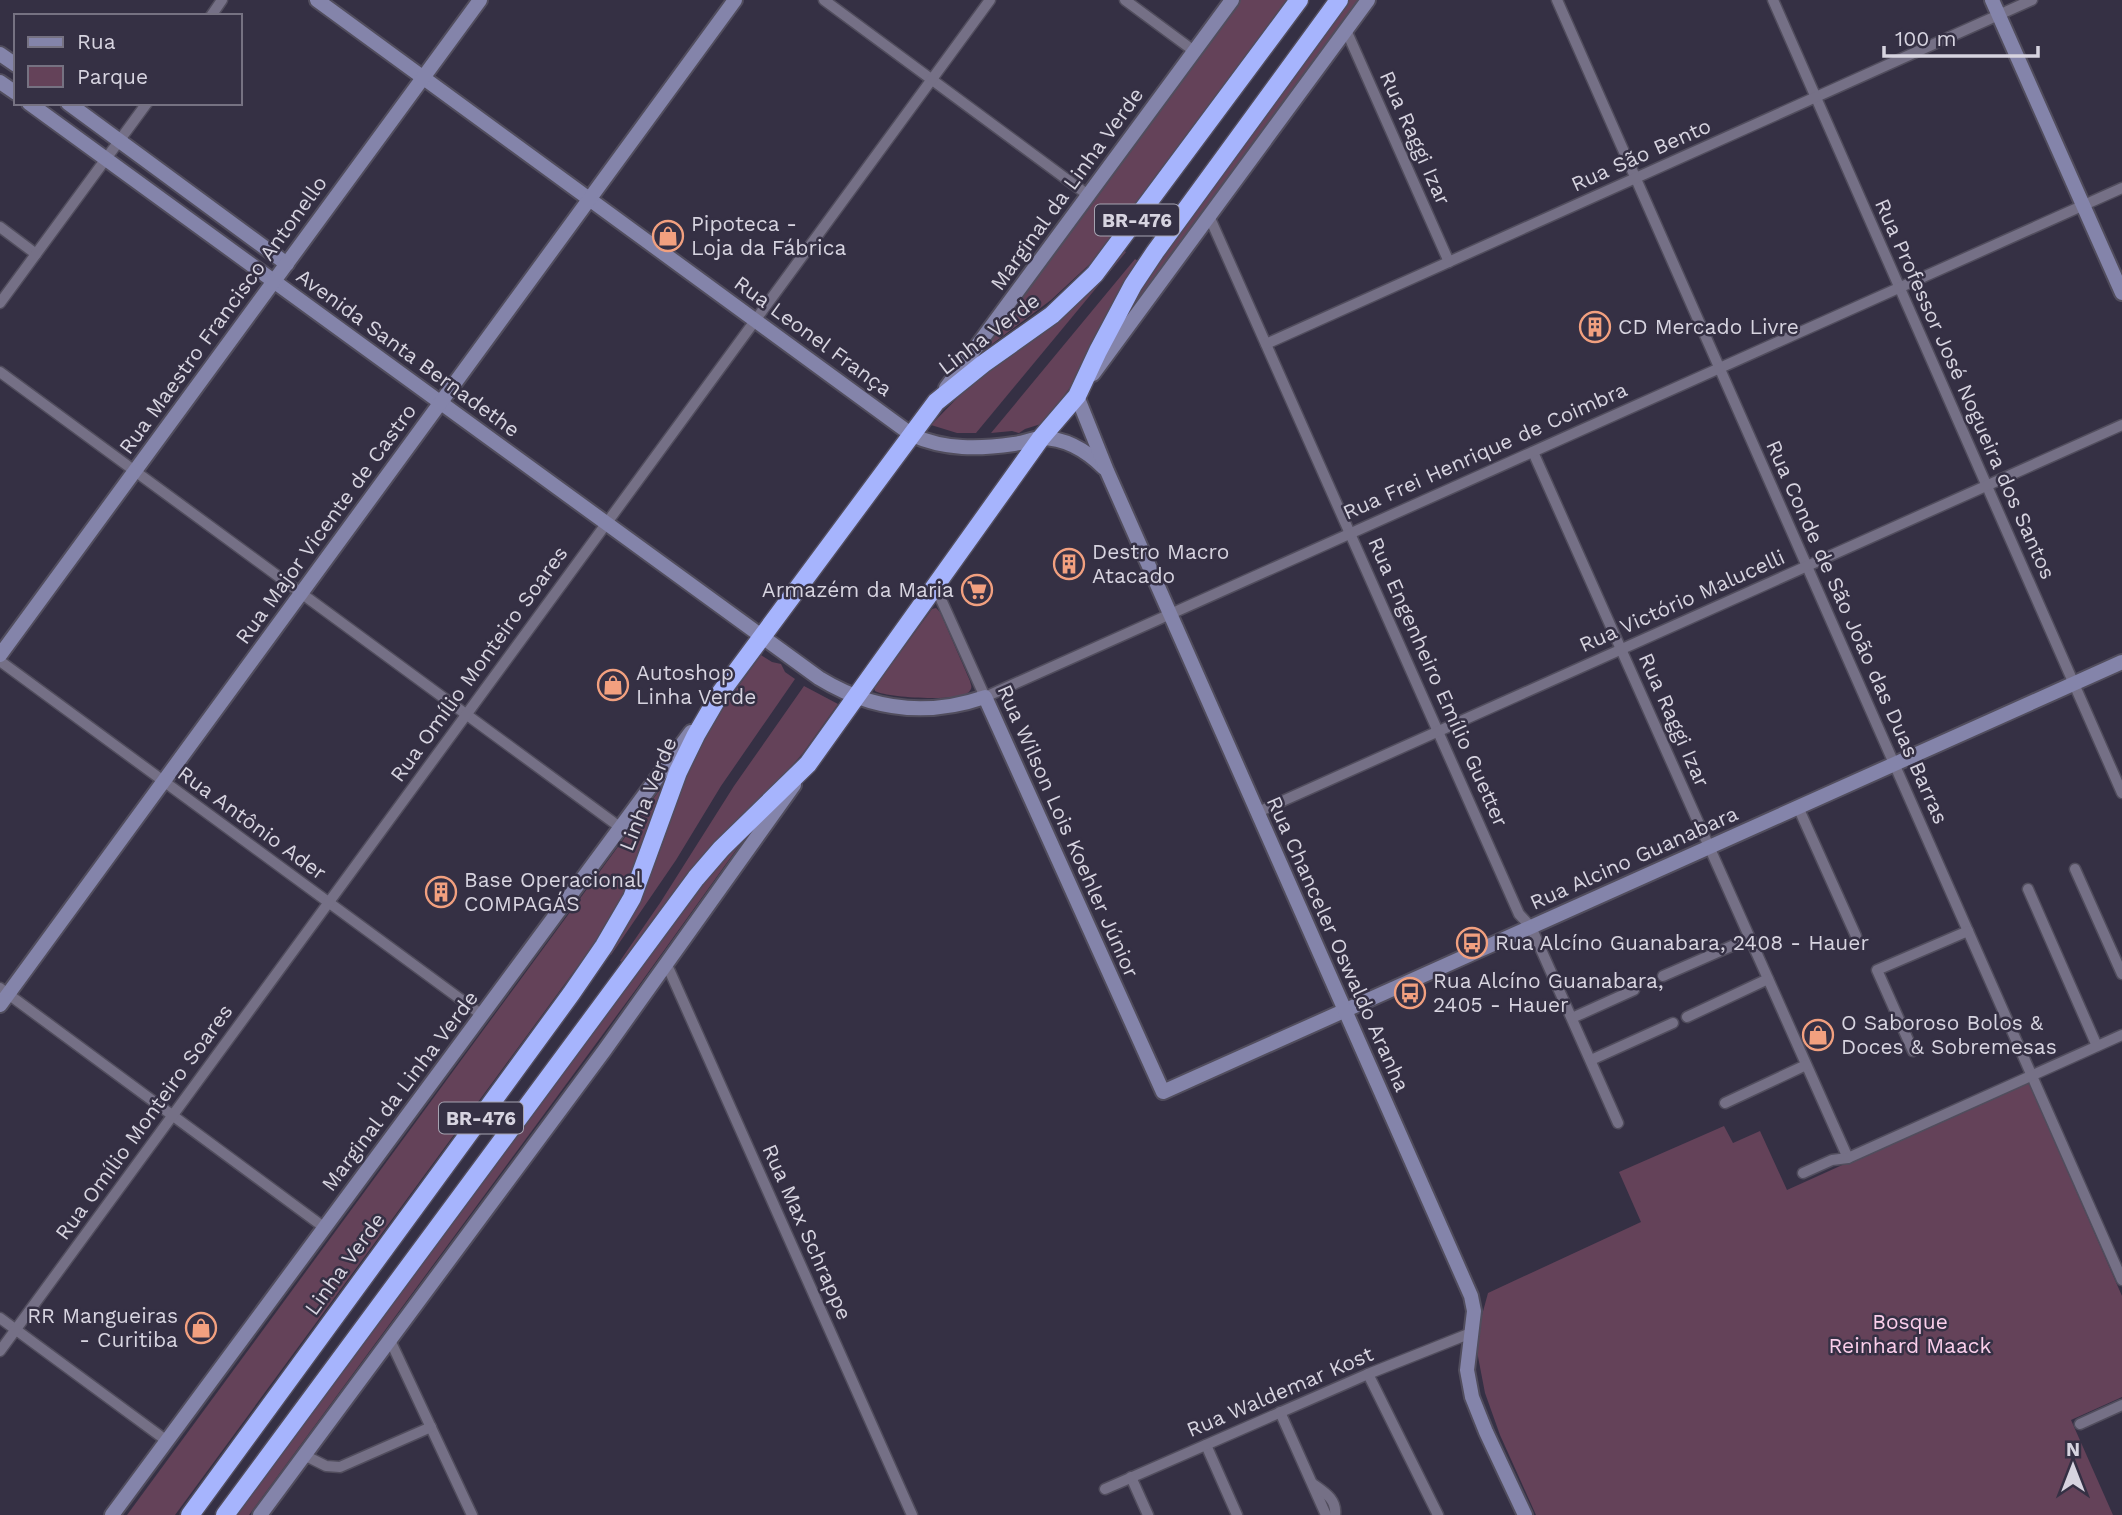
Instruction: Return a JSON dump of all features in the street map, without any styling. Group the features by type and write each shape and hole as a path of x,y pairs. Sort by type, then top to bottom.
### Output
{"highway":[{"name":"Linha Verde","path":"190,1515 604,946 632,898 678,772 721,692 936,402 983,364 1052,315 1096,274 1298,0"},
{"name":"BR-476","path":"225,1515 696,878 721,849 808,764 1041,438 1077,396 1098,351 1143,269 1339,0"}],"main road":[{"name":"Rua Leonel França","path":"317,0 912,435 938,444 969,448 1017,444 1041,438 1074,445 1107,471"},
{"name":"Rua Maestro Francisco Antonello","path":"0,655 480,0"},
{"name":"Rua Major Vicente de Castro","path":"3,995 164,782 735,0"},
{"name":"Marginal da Linha Verde","path":"936,402 1232,0"},
{"path":"1077,396 1368,0"},
{"path":"1992,0 2122,293"},
{"name":"Avenida Santa Bernadethe","path":"32,105 761,638 819,678 855,698"},
{"name":"Avenida Santa Bernadethe","path":"71,105 287,264"},
{"name":"Rua Chanceler Oswaldo Aranha","path":"1077,396 1107,471 1471,1296 1474,1311 1467,1370 1472,1397 1525,1515"},
{"name":"Rua Alcino Guanabara","path":"1163,1092 2122,662"},
{"name":"Marginal da Linha Verde","path":"112,1515 721,692"},
{"name":"Rua Frei Henrique de Coimbra","path":"855,698 890,706 928,708 959,705 985,697"},
{"name":"Rua Wilson Lois Koehler Júnior","path":"985,697 1163,1092"},
{"path":"260,1515 667,965 808,764"}],"street":[{"path":"824,0 1088,195"},
{"name":"Rua Omílio Monteiro Soares","path":"0,1352 990,0"},
{"path":"1125,0 1194,51"},
{"name":"Rua Conde de São João das Duas Barras","path":"1557,0 2122,1280"},
{"name":"Rua Professor José Nogueira dos Santos","path":"1773,0 2122,793"},
{"name":"Rua São Bento","path":"1266,344 2032,0"},
{"name":"Rua Raggi Izar","path":"1346,30 1449,262"},
{"path":"0,303 145,105"},
{"name":"Rua Frei Henrique de Coimbra","path":"985,697 2122,188"},
{"name":"Rua Engenheiro Emílio Guetter","path":"1209,216 1520,914 1531,927 1618,1123"},
{"path":"0,227 36,254"},
{"path":"0,372 621,828"},
{"name":"Rua Victório Malucelli","path":"1258,812 2122,425"},
{"name":"Rua Raggi Izar","path":"1534,452 1847,1158"},
{"name":"Rua Wilson Lois Koehler Júnior","path":"935,586 985,697"},
{"name":"Rua Antônio Ader","path":"0,661 482,1015"},
{"path":"1798,807 1856,936"},
{"path":"2075,869 2122,974"},
{"path":"2028,889 2097,1046"},
{"path":"1913,1051 1877,970 1968,931"},
{"path":"1663,976 1750,938"},
{"name":"Rua Max Schrappe","path":"667,965 912,1515"},
{"path":"1687,1017 1768,979"},
{"path":"1572,1018 1634,990"},
{"path":"3,995 324,1228"},
{"path":"1591,1060 1673,1023"},
{"path":"1803,1173 1832,1160 1847,1158 2122,1035"},
{"path":"1725,1103 1806,1065"},
{"path":"0,1318 167,1441"},
{"name":"Rua Waldemar Kost","path":"1105,1489 1368,1374 1471,1333"},
{"path":"390,1340 472,1515"},
{"path":"1368,1374 1438,1515"},
{"path":"2080,1424 2122,1405"},
{"path":"1280,1412 1326,1515"},
{"path":"304,1455 326,1466 340,1467 431,1427"},
{"path":"1206,1445 1237,1515"},
{"path":"1132,1478 1148,1515"},
{"path":"1312,1484 1335,1504 1335,1515"}],"green space":[{"path":"1239,0 1288,0 1093,261 1051,300 980,353 1096,199"},
{"path":"1349,0 1362,0 1118,332 1140,288 1158,260"},
{"path":"1123,250 1126,252 976,433 957,433 931,425 965,390"},
{"path":"1135,259 1138,261 1111,307 1074,382 1044,423 1019,433 991,433"},
{"path":"936,608 970,681 969,692 952,697 923,698 894,696 875,691 874,688 932,609"},
{"path":"761,655 781,664 785,672 795,679 721,786 676,860 611,955 608,953 651,873 700,748 721,712"},
{"path":"804,686 838,704 803,753 775,785 713,844 622,962 620,961 734,786"},
{"path":"667,780 640,859 600,936 175,1515 127,1515"},
{"path":"743,837 637,988 249,1515 236,1515 700,885"},
{"name":"Bosque Reinhard Maack","path":"2028,1081 2122,1296 2122,1397 2071,1420 2113,1515 1536,1515 1500,1435 1485,1393 1475,1341 1488,1293 1641,1222 1619,1172 1724,1126 1733,1143 1760,1131 1787,1190"}],"place":[{"name":"Pipoteca - Loja da Fábrica","path":"668,236"},
{"name":"CD Mercado Livre","path":"1595,327"},
{"name":"Destro Macro Atacado","path":"1069,564"},
{"name":"Armazém da Maria","path":"977,590"},
{"name":"Autoshop Linha Verde","path":"613,685"},
{"name":"Base Operacional COMPAGÁS","path":"441,892"},
{"name":"Rua Alcíno Guanabara, 2408 - Hauer","path":"1472,943"},
{"name":"Rua Alcíno Guanabara, 2405 - Hauer","path":"1410,993"},
{"name":"O Saboroso Bolos & Doces & Sobremesas","path":"1818,1035"},
{"name":"RR Mangueiras - Curitiba","path":"201,1328"}]}
